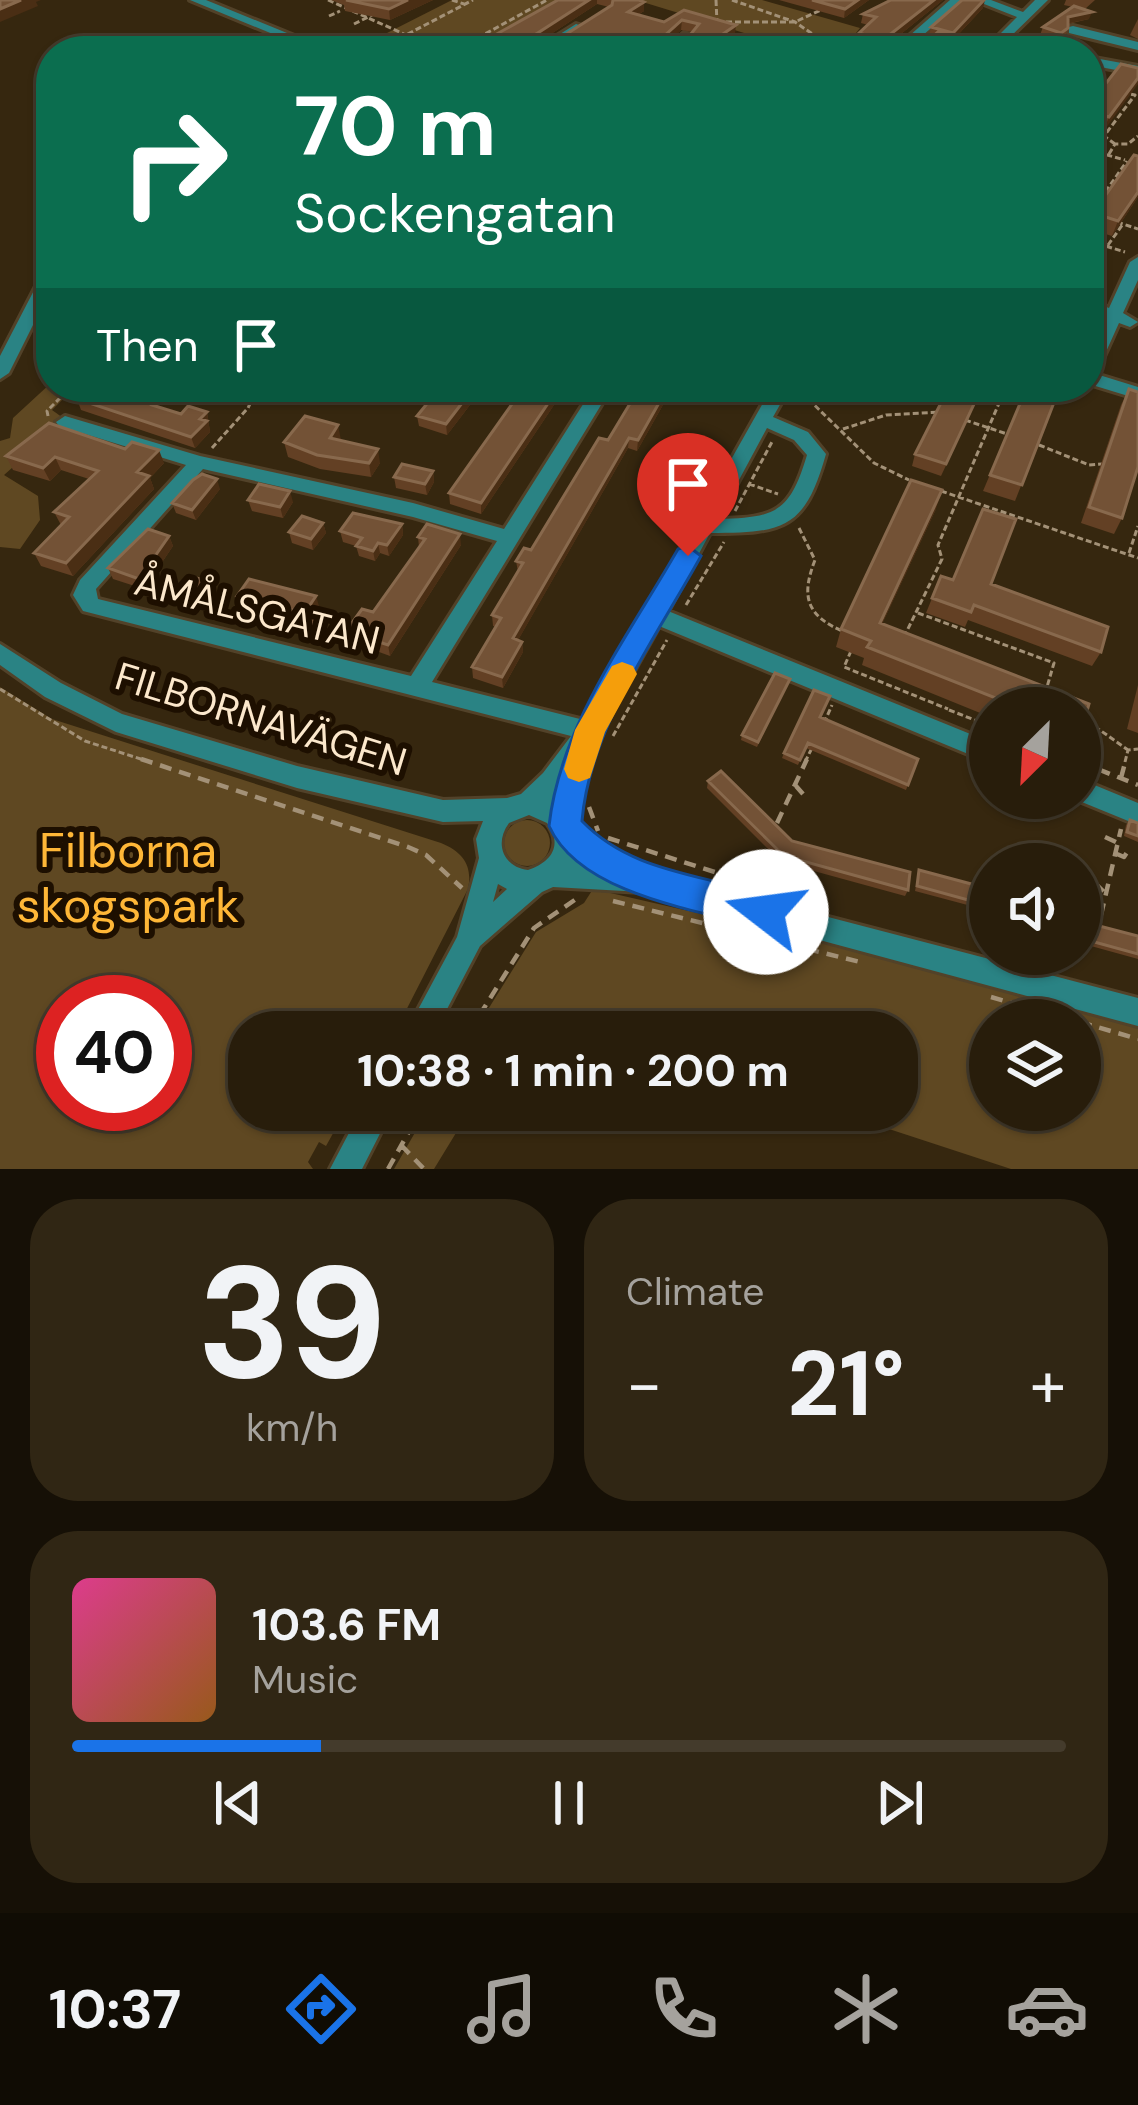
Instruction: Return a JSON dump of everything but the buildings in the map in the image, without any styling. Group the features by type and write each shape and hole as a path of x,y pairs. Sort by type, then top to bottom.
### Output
{"street":[{"path":"196,0 287,36"},
{"path":"915,36 957,0"},
{"path":"980,0 1024,16"},
{"path":"1003,36 1042,0"},
{"path":"565,36 597,17"},
{"path":"1073,30 1097,36"},
{"path":"1104,38 1138,46"},
{"path":"1104,64 1138,70"},
{"path":"1104,335 1138,259"},
{"path":"0,373 36,302"},
{"path":"1104,309 1130,322"},
{"path":"1104,380 1138,393"},
{"path":"415,689 594,402"},
{"path":"469,940 566,857 568,791 666,620 781,402"},
{"path":"65,422 199,462 413,510 508,537"},
{"path":"716,526 770,525 789,515 817,454 801,436 772,423"},
{"name":"ÅMÅLSGATAN","path":"199,462 90,583 85,590 87,602 600,736"},
{"path":"666,620 969,744"},
{"name":"FILBORNAVÄGEN","path":"0,652 53,690 116,722 364,796 443,811 518,808 552,812 595,877"},
{"path":"431,1011 469,940 482,899 488,832 550,786 566,756 600,736"},
{"path":"1101,798 1132,811"},
{"name":"FILBORNAVÄGEN","path":"443,811 471,829 489,857 515,879 642,880 1138,1012"},
{"path":"345,1169 376,1131"}],"path":[{"path":"328,0 342,11 406,35 473,0"},
{"path":"452,0 465,4"},
{"path":"482,36 548,0"},
{"path":"716,0 718,22"},
{"path":"733,0 795,22 815,36"},
{"path":"329,16 357,4"},
{"path":"688,36 718,22 795,22 830,4"},
{"path":"354,24 383,9"},
{"path":"1104,87 1137,96 1105,133 1115,144"},
{"path":"1115,144 1136,142 1138,136"},
{"path":"1108,155 1115,144"},
{"path":"1104,154 1138,164"},
{"path":"1104,193 1127,161"},
{"path":"1104,218 1138,229"},
{"path":"1107,247 1123,224"},
{"path":"1104,246 1138,259"},
{"path":"56,402 46,412 65,422"},
{"path":"199,462 250,402"},
{"path":"600,736 666,620 722,548 716,526 749,484 781,402"},
{"path":"806,402 842,429 874,464 916,483"},
{"path":"901,644 942,559 938,545 999,402"},
{"path":"842,429 886,415 936,411 1021,438"},
{"path":"1037,443 1044,451 1089,466 1100,463 1119,470"},
{"path":"749,484 786,496"},
{"path":"937,490 1138,558"},
{"path":"1129,555 1138,526"},
{"path":"797,527 814,560 803,586 804,600 827,625 857,637 844,668 948,709"},
{"path":"916,612 1054,663 1047,687"},
{"path":"0,689 85,742 408,847 426,855 458,886 482,899"},
{"path":"777,823 839,691"},
{"path":"1101,731 1128,750 1138,749"},
{"path":"1121,778 1128,750"},
{"path":"807,758 816,763"},
{"path":"1101,770 1138,785"},
{"path":"795,785 803,794"},
{"path":"482,1011 534,928 578,899 595,877 600,836 588,794"},
{"path":"1101,911 1118,842 1132,811"},
{"path":"1105,837 1118,842"},
{"path":"1115,853 1124,857 1128,851"},
{"path":"595,877 871,964"},
{"path":"1101,888 1106,892"},
{"path":"982,995 996,999"},
{"path":"1101,1028 1138,1039"},
{"path":"404,1131 408,1134"},
{"path":"388,1169 410,1131"},
{"path":"401,1145 424,1169"}],"green space":[{"path":"452,0 558,0 495,36 368,36 387,33"},
{"path":"636,0 762,0 860,28 854,36 754,36"},
{"path":"36,397 36,402 60,402 52,410 66,420 4,475 38,496 40,520 20,549 0,547 0,441 10,438 13,418"},
{"name":"Filborna skogspark","path":"0,687 52,719 441,843 465,861 468,889 406,1011 228,1011 228,1131 334,1131 326,1146 319,1142 308,1162 313,1169 0,1169"},
{"path":"527,820 543,827 550,843 543,859 527,866 511,859 504,843 511,827"},
{"path":"593,889 802,937 1031,999 969,999 969,1131 1101,1131 1101,1018 1138,1028 1138,1169 1011,1169 895,1131 918,1131 918,1011 487,1011 536,932 584,903"},
{"path":"416,1131 457,1131 434,1169 394,1169"}],"slow traffic":[{"path":"579,769 590,730 622,674"}],"route":[{"path":"688,556 590,730 568,791 565,826 594,857 642,880 766,912"}]}
